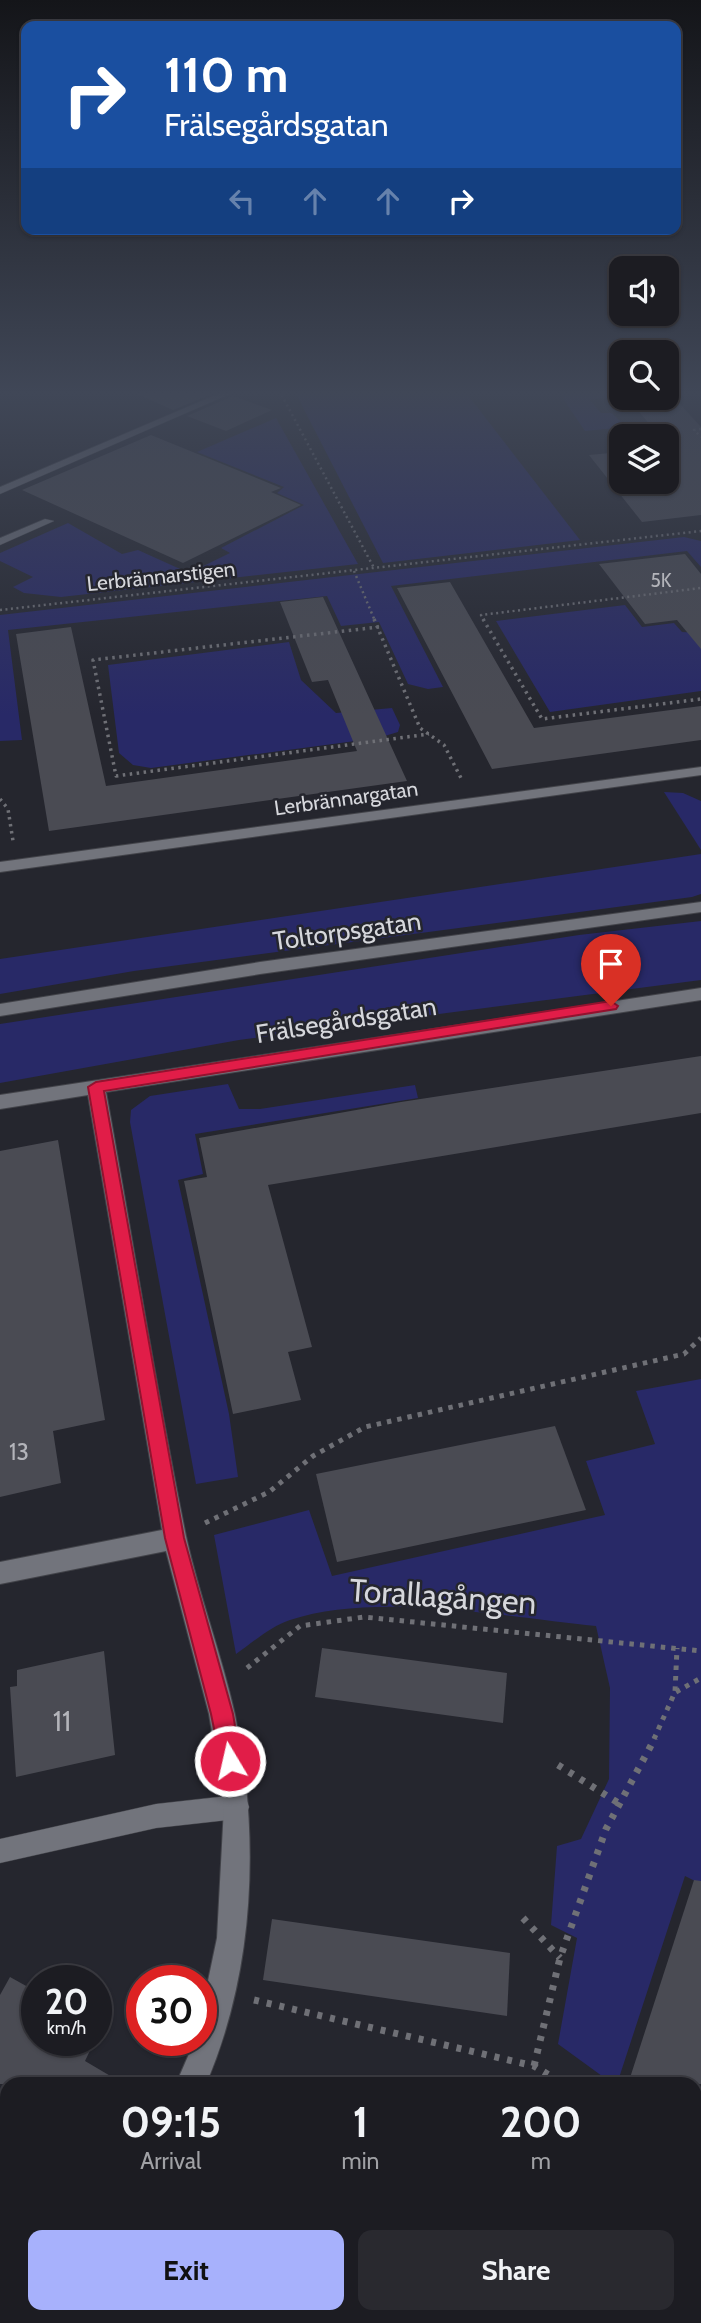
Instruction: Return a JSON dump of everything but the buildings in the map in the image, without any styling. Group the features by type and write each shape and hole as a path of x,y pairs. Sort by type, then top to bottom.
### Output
{"street":[{"name":"Lerbrännargatan","path":"8,866 700,772"},
{"name":"Toltorpsgatan","path":"0,1010 260,968 701,907"},
{"name":"Frälsegårdsgatan","path":"0,1102 701,994"},
{"path":"96,1087 175,1538 222,1714 237,1807 231,1938 211,2038 194,2077"},
{"path":"0,1573 175,1538"}],"lane":[{"path":"0,542 49,522"},
{"path":"0,1851 156,1816 237,1807"}],"path":[{"path":"337,498 374,568"},
{"name":"Lerbrännarstigen","path":"0,610 701,531"},
{"path":"354,571 420,728 444,745 473,802"},
{"path":"701,588 481,615 542,719 701,699"},
{"path":"379,627 93,660 116,776 429,734"},
{"path":"0,799 8,809 8,866"},
{"path":"175,1538 269,1492 313,1456 365,1427 684,1354 701,1338"},
{"name":"Torallagången","path":"222,1714 251,1662 300,1626 364,1617 701,1651"},
{"path":"534,2066 560,1958 606,1829 675,1692 677,1648"},
{"path":"675,1692 701,1678"},
{"path":"558,1765 620,1804"},
{"path":"523,1918 560,1958"},
{"path":"219,1992 534,2066 552,2077"}],"shaded area":[{"path":"289,498 321,498 358,564 61,597 24,593 13,587 33,577 0,561 0,553 68,523 122,554 138,550 189,573 230,553 221,548 304,505"},
{"path":"350,498 548,498 580,540 383,563"},
{"path":"684,537 701,541 701,567 687,551 391,586 443,687 428,689 408,684 379,622 341,626 327,596 8,630 22,740 0,741 0,615"},
{"path":"625,605 642,627 674,623 682,632 701,633 701,691 550,712 496,621"},
{"path":"289,642 301,680 336,713 392,708 400,725 398,732 378,738 151,768 133,765 119,753 108,665"},
{"path":"664,792 683,793 701,801 701,850"},
{"path":"701,854 701,894 692,897 134,971 0,994 0,959"},
{"path":"701,921 701,980 239,1040 0,1083 0,1024 579,935"},
{"path":"228,1084 239,1109 260,1109 415,1085 418,1098 195,1134 203,1174 178,1180 229,1414 238,1477 196,1484 130,1122 131,1110 150,1096"},
{"path":"701,1379 701,1884 685,1876 619,2077 603,2077 558,2044 577,1938 551,1925 557,1846 581,1839 609,1779 610,1688 596,1626 482,1612 362,1607 290,1620 269,1630 236,1654 214,1535 309,1510 332,1576 605,1515 586,1461 655,1444 636,1391"}],"route":[{"path":"230,1761 222,1714 175,1538 96,1087 611,1006"}]}
